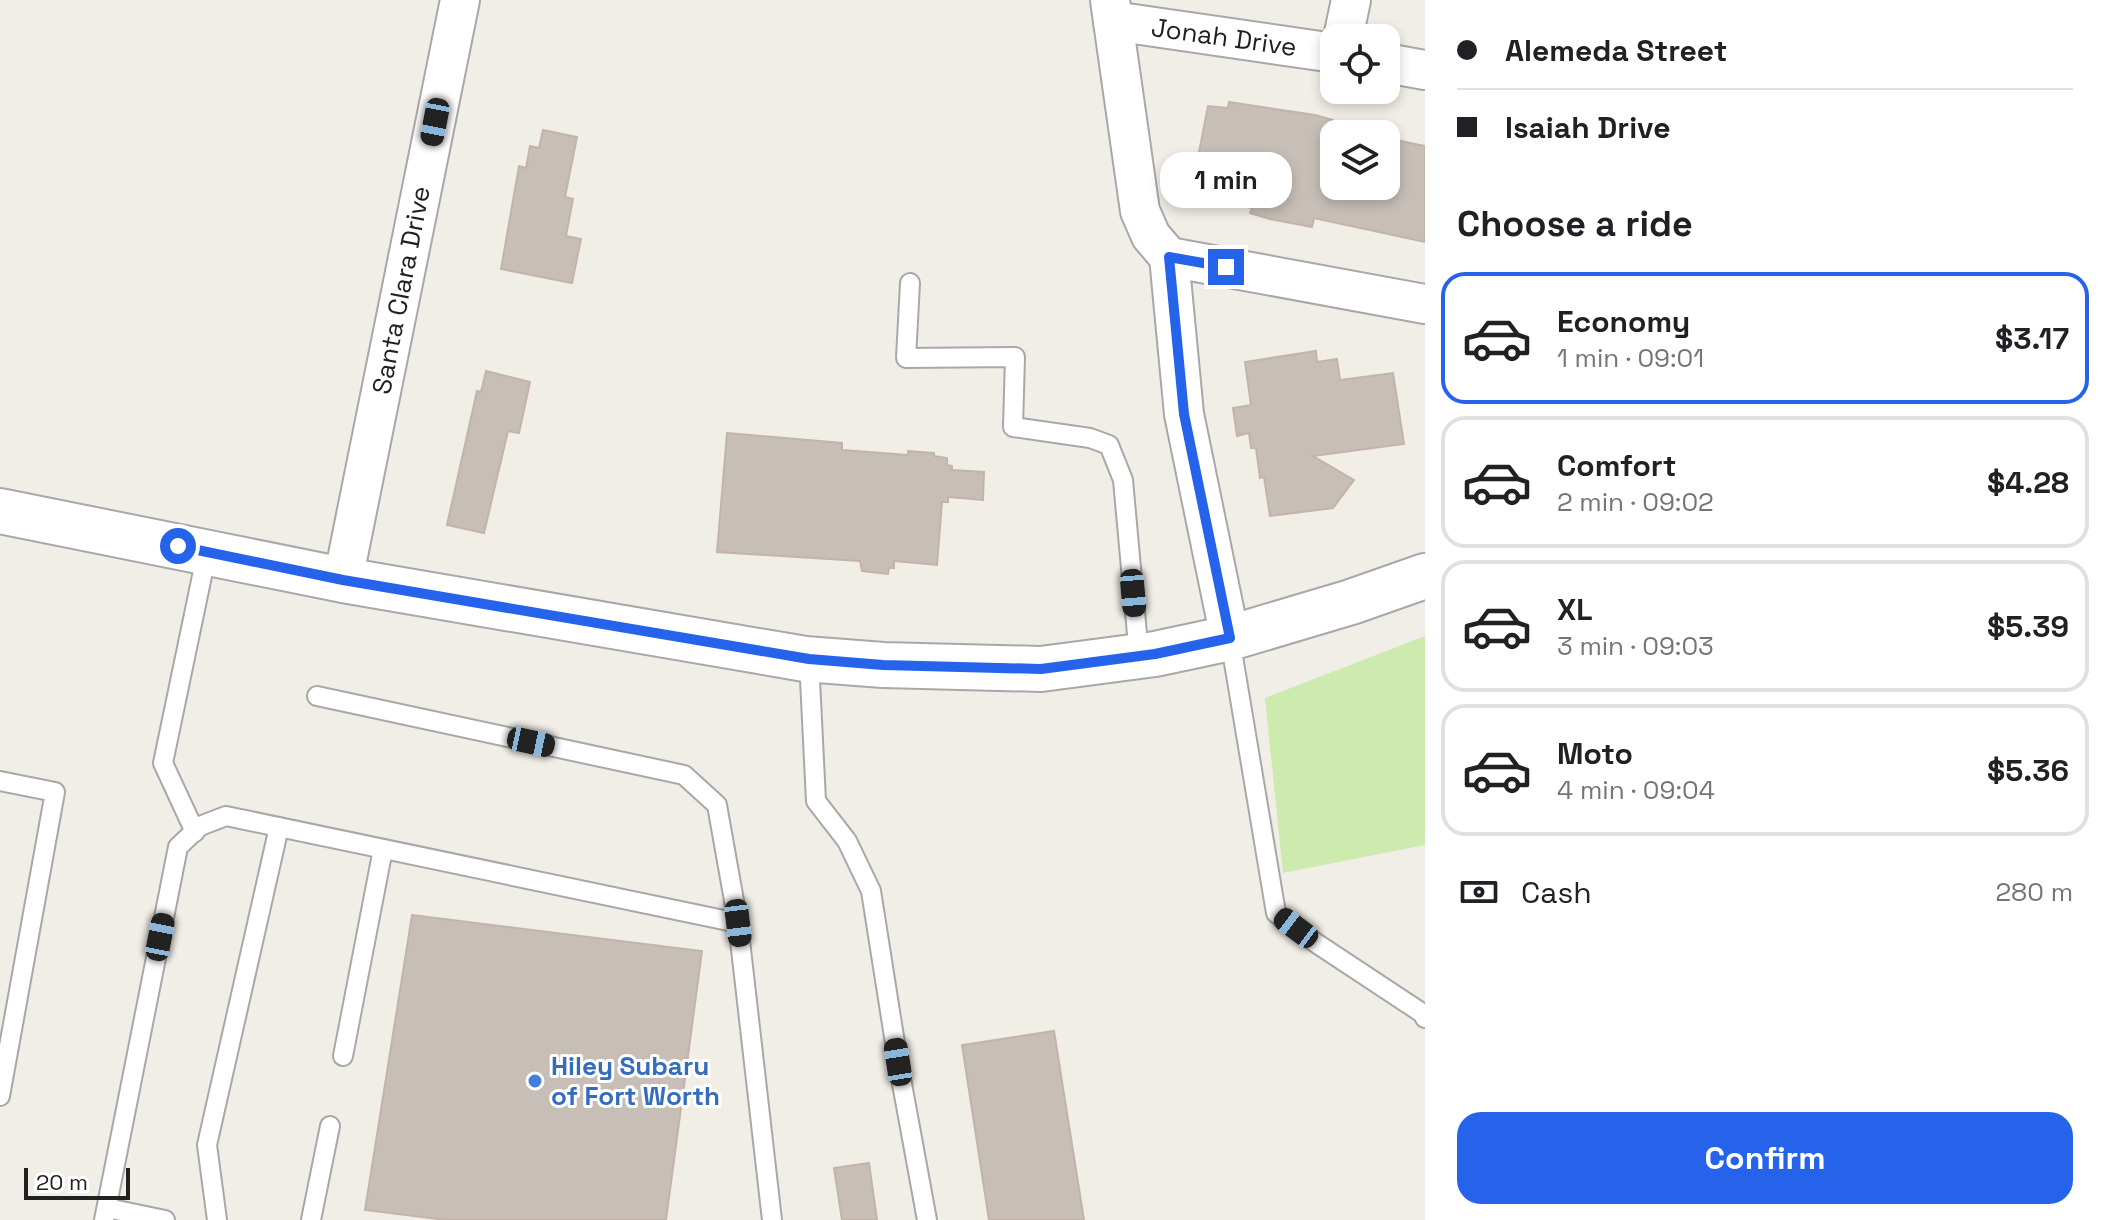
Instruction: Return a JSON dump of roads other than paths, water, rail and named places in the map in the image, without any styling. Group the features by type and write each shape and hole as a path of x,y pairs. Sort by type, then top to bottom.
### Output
{"street":[{"name":"Santa Clara Drive","path":"343,580 460,0"},
{"path":"1346,24 1351,0"},
{"path":"1112,11 1140,211 1151,236 1169,257 1184,414 1230,638"},
{"name":"Jonah Drive","path":"1112,11 1320,50"},
{"path":"1400,66 1425,70"},
{"path":"1169,257 1425,304"},
{"path":"0,511 343,580 809,659 883,665 1041,669 1139,656 1230,638 1425,576"}],"lane":[{"path":"910,283 906,358 1015,357 1013,427 1090,438 1109,445 1123,480 1139,656"},
{"path":"195,832 163,763 207,552"},
{"path":"1230,638 1276,913 1425,1018"},
{"path":"809,659 816,801 847,841 871,891 927,1220"},
{"path":"317,696 684,775 717,805 738,923 772,1220"},
{"path":"0,781 55,792 0,1096"},
{"path":"165,1220 105,1214 178,847 200,826 226,816 738,923"},
{"path":"217,1220 207,1145 279,827"},
{"path":"343,1056 383,849"},
{"path":"311,1220 330,1126"}],"place":[{"name":"Hiley Subaru of Fort Worth","path":"535,1081"}]}
